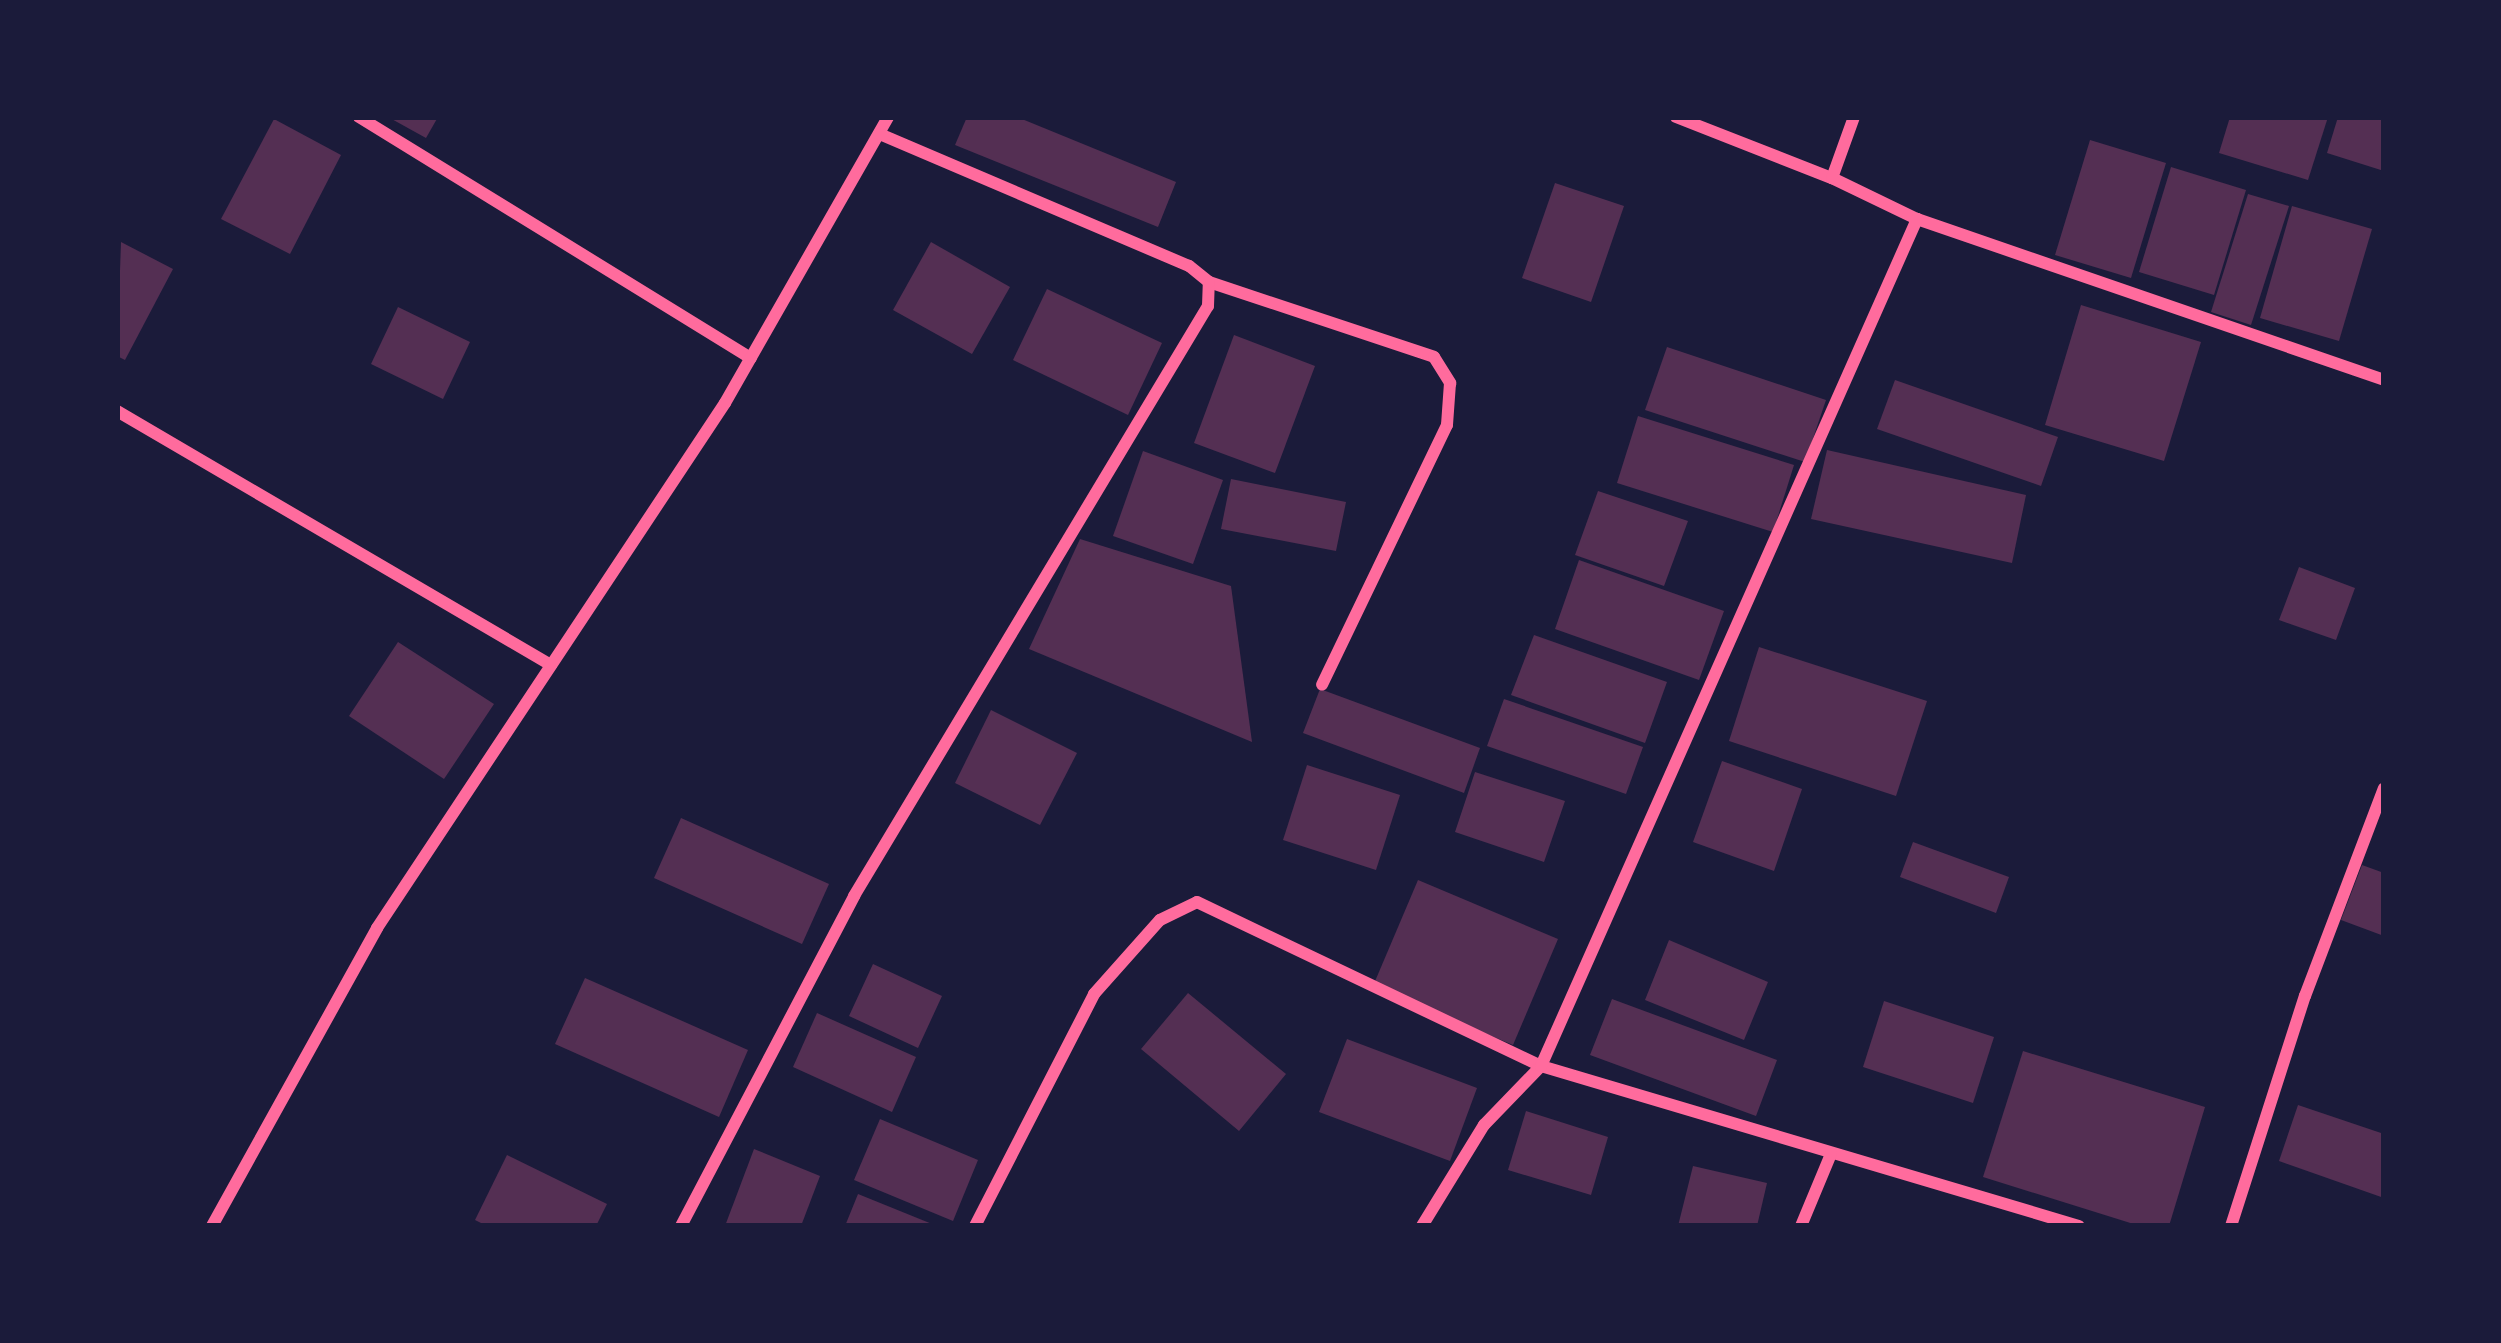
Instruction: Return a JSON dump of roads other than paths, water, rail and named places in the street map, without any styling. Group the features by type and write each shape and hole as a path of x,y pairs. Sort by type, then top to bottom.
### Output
{"street":[{"path":"359,117 751,358"},
{"path":"212,1226 377,928 751,358 888,117"},
{"path":"1676,117 1832,178 1917,219 2384,380"},
{"path":"1832,178 1854,117"},
{"path":"879,134 1189,266 1209,282 1434,357 1450,383 1447,425 1322,685"},
{"path":"1422,1226 1484,1125 1541,1066 1917,219"},
{"path":"681,1226 854,896 1208,306 1209,282"},
{"path":"117,410 551,664"},
{"path":"2231,1226 2305,996 2384,788"},
{"path":"975,1226 1094,994 1160,920 1197,902 1541,1066 2079,1226"},
{"path":"1801,1226 1831,1154"}]}
